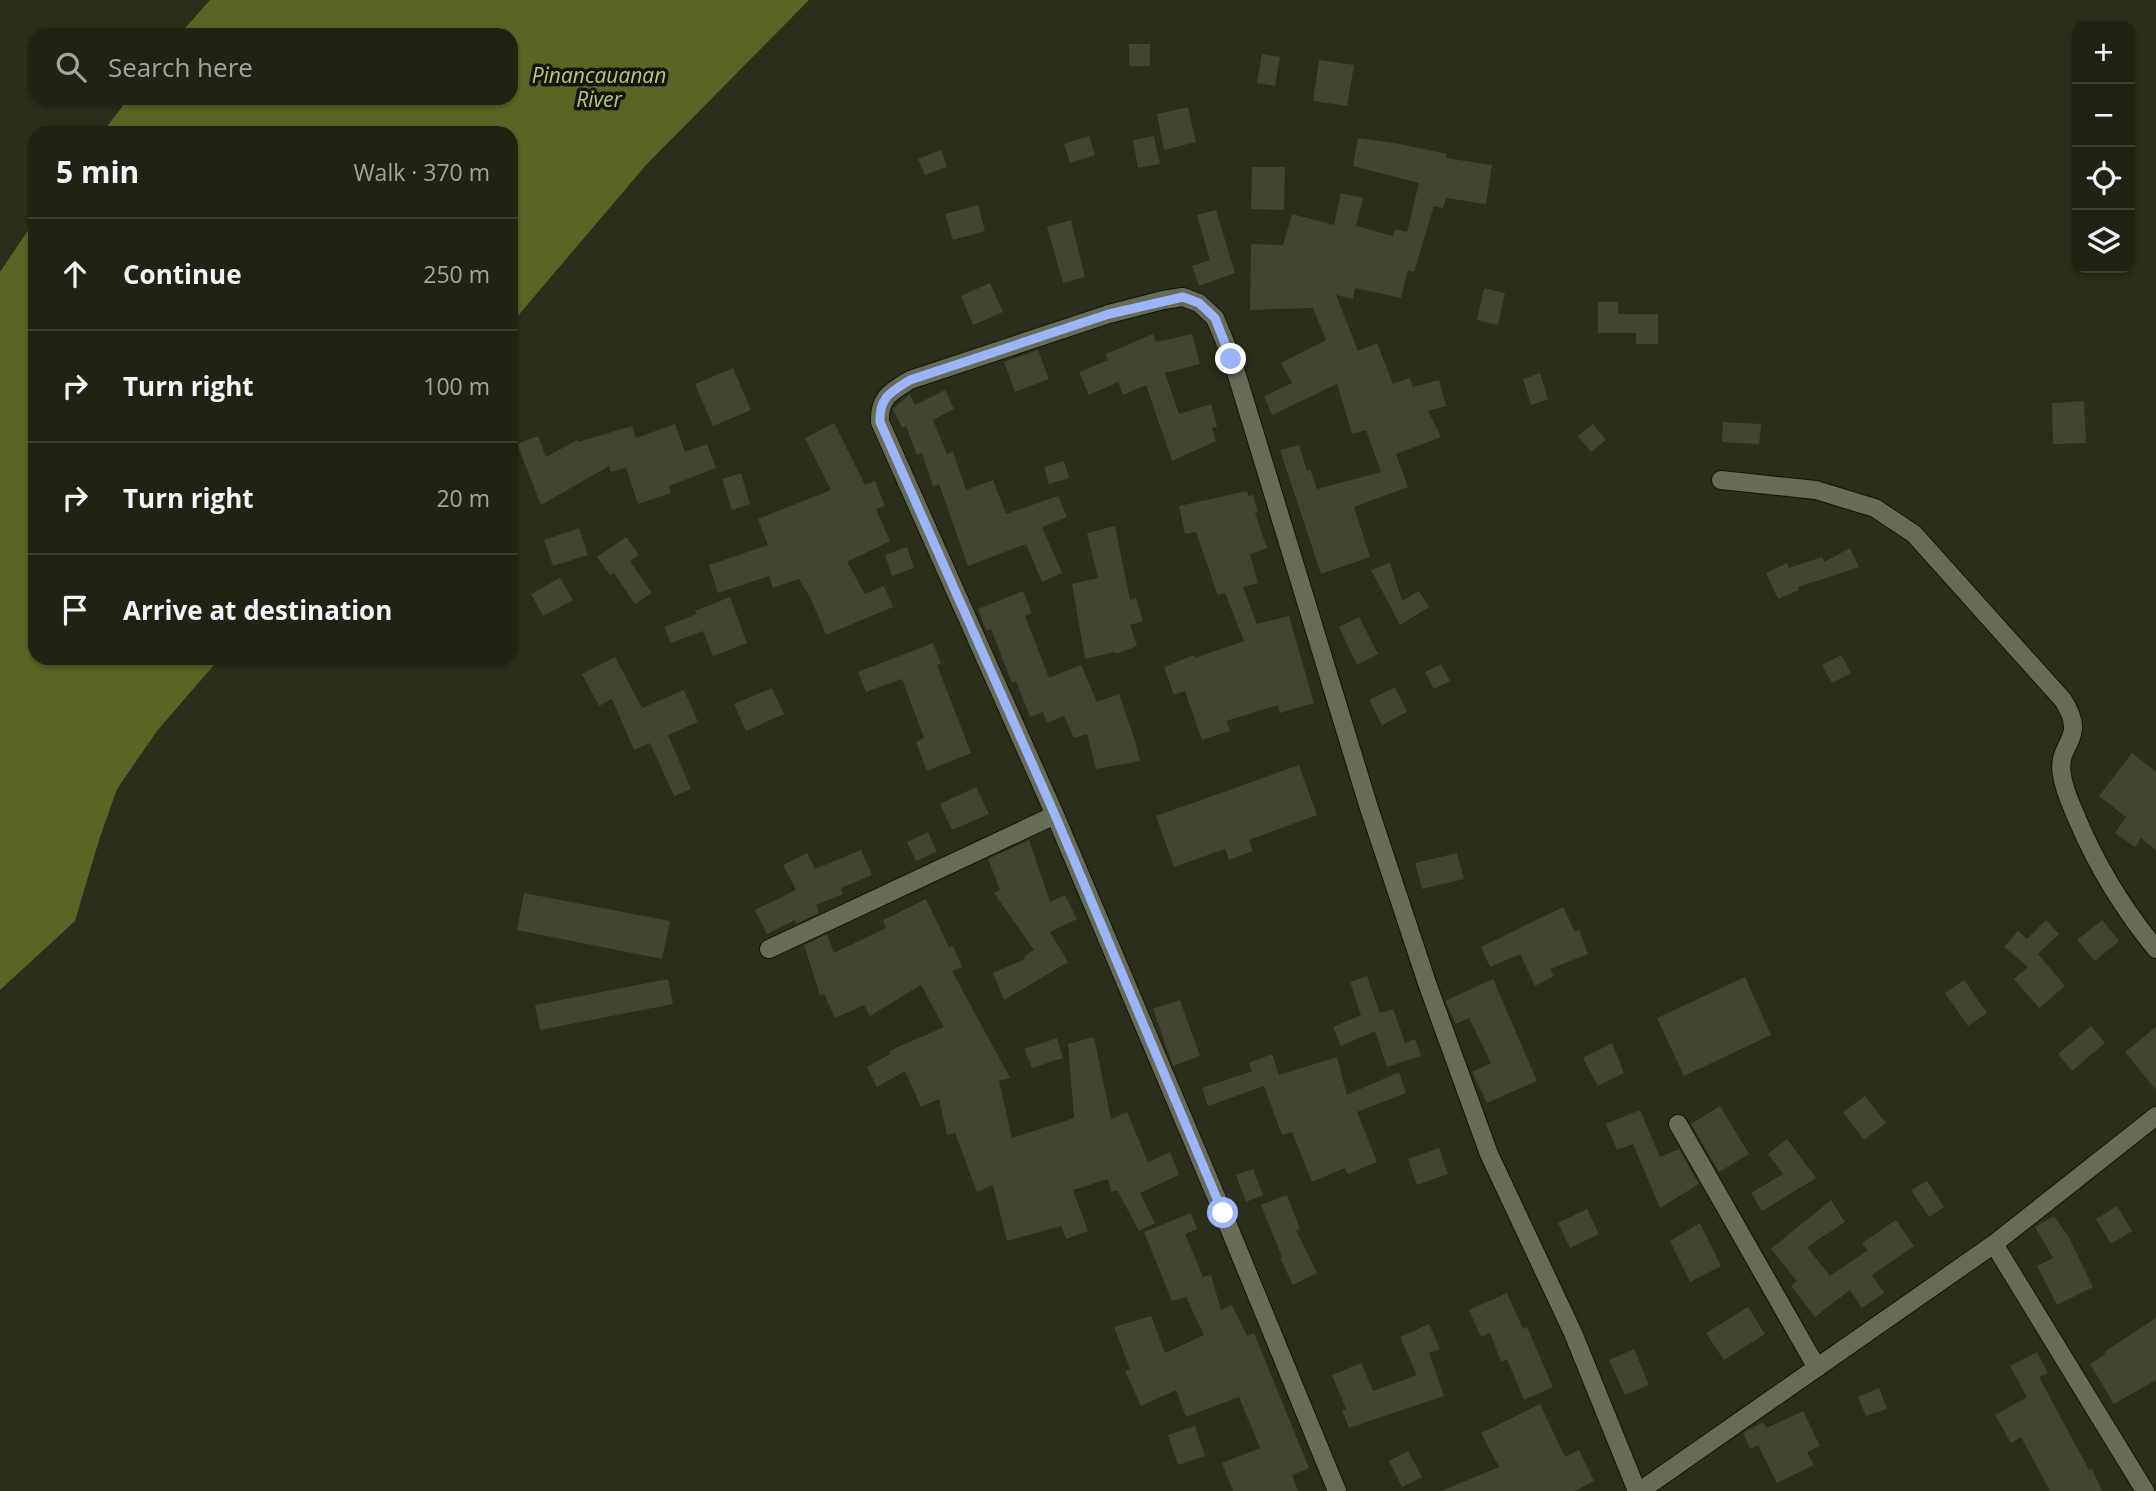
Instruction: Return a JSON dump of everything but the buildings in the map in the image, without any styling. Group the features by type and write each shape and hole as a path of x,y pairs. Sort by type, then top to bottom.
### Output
{"street":[{"path":"1337,1491 1055,815 880,422 879,407 890,393 910,380 1109,314 1183,297 1199,303 1215,318 1231,359 1369,808 1431,995 1489,1154 1573,1333 1639,1491 1994,1244 2156,1116"},
{"path":"1721,480 1816,490 1875,508 1914,534 2063,700 2072,714 2074,725 2061,761 2065,786 2091,853 2127,914 2156,949"},
{"path":"769,949 1055,815"},
{"path":"1678,1124 1817,1368"},
{"path":"1994,1244 2145,1491"}],"water":[{"name":"Pinancauanan River","path":"210,0 809,0 646,165 518,316 518,126 107,126 124,105 518,105 518,28 185,28"},
{"path":"28,230 28,665 214,665 157,731 117,789 75,921 0,990 0,272"}],"route":[{"path":"1223,1213 1055,815 880,422 879,407 890,393 910,380 1109,314 1183,297 1199,303 1215,318 1231,359"}]}
